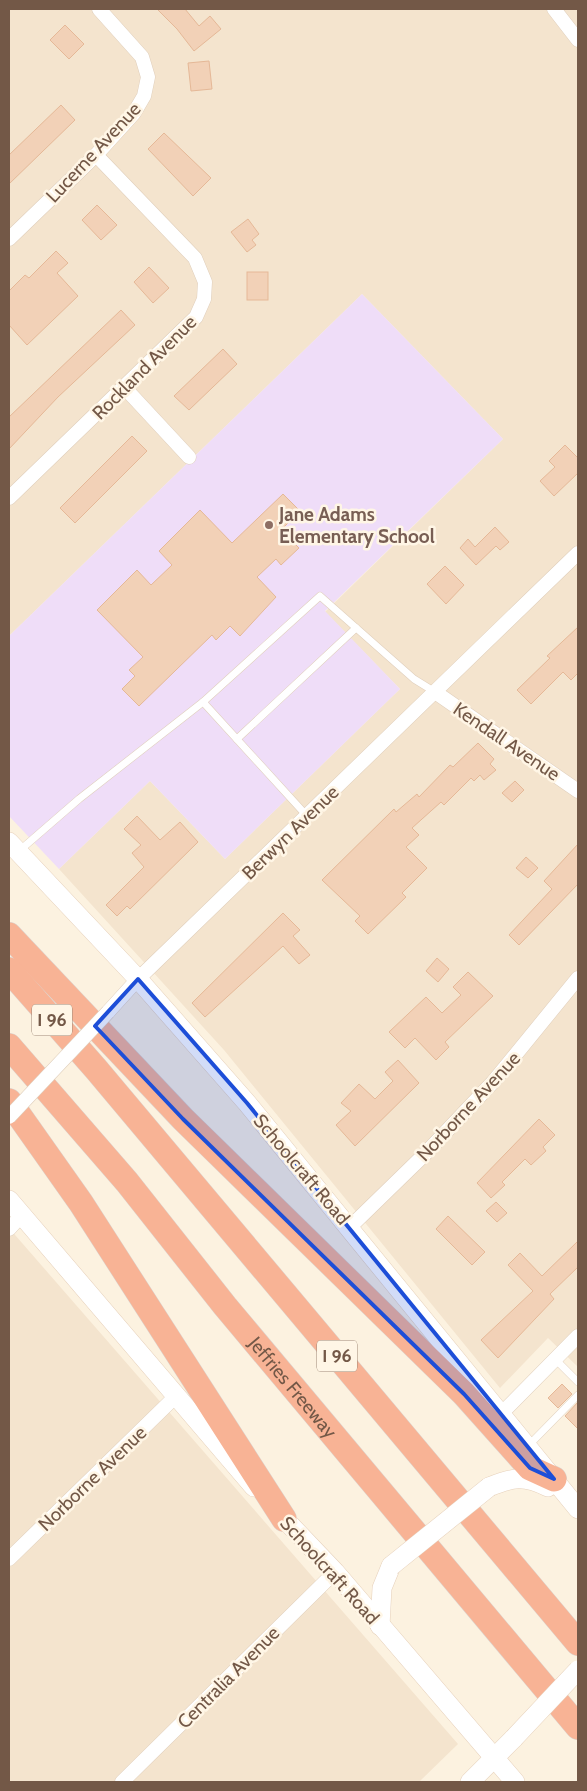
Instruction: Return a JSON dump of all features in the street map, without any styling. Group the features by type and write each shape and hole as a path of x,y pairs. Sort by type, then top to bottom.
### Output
{"highway":[{"path":"9,935 183,1119 464,1394 530,1468 554,1479"},
{"name":"I 96","path":"9,970 96,1069 578,1643"},
{"name":"Jeffries Freeway","path":"9,1046 127,1182 225,1306 578,1726"},
{"path":"9,1101 81,1203 284,1519"}],"main road":[{"name":"Schoolcraft Road","path":"14,847 138,979 248,1103 574,1505"},
{"name":"Schoolcraft Road","path":"9,1200 232,1464 335,1572 515,1782"},
{"path":"380,1626 382,1588 391,1566 489,1487 516,1478 532,1479 574,1505"},
{"path":"470,1782 578,1670"}],"street":[{"name":"Lucerne Avenue","path":"9,239 96,155 140,106 144,96 148,77 142,57 99,9"},
{"path":"554,9 578,40"},
{"name":"Rockland Avenue","path":"9,498 196,317 204,299 205,282 195,258 96,155"},
{"path":"124,388 189,457"},
{"name":"Berwyn Avenue","path":"9,1117 138,979 578,553"},
{"name":"Kendall Avenue","path":"435,692 578,791"},
{"name":"Norborne Avenue","path":"350,1227 424,1155 494,1081 578,978"},
{"path":"9,1229 22,1215"},
{"path":"501,1414 578,1336"},
{"name":"Norborne Avenue","path":"9,1559 176,1396"},
{"name":"Centralia Avenue","path":"122,1782 335,1572"}],"lane":[{"path":"14,847 203,702 320,596 414,679 435,692"},
{"path":"237,739 356,628"},
{"path":"203,702 307,816"},
{"path":"554,1359 578,1382"},
{"path":"527,1447 578,1395"}],"highlighted area":[{"path":"138,979 247,1103 554,1479 530,1468 464,1394 183,1119 95,1026"}],"shaded area":[{"path":"9,9 578,9 578,1367 548,1338 500,1388 224,1050 59,869 150,781 225,859 400,689 325,612 503,439 362,294 9,636"},
{"name":"Jane Adams Elementary School","path":"362,294 503,439 325,611 400,689 225,859 150,781 59,869 9,816 9,636"},
{"path":"9,1228 458,1744 419,1782 9,1782"}],"building":[{"path":"157,9 185,9 199,26 210,16 221,29 194,51 177,29"},
{"path":"65,25 84,44 69,59 50,40"},
{"path":"209,61 212,89 191,91 188,63"},
{"path":"61,105 75,120 9,184 9,155"},
{"path":"164,133 211,178 193,196 148,149"},
{"path":"97,205 117,225 101,240 82,220"},
{"path":"248,219 259,234 252,240 256,245 247,252 231,232"},
{"path":"56,251 68,263 57,273 78,296 27,345 9,325 9,291 25,275 29,278"},
{"path":"149,267 169,288 153,303 134,282"},
{"path":"247,272 268,272 268,300 247,300"},
{"path":"121,310 135,325 58,397 9,449 9,417"},
{"path":"223,349 237,364 189,410 174,396"},
{"path":"132,436 147,451 75,523 60,508"},
{"path":"565,445 578,458 578,473 554,496 540,481 555,467 549,461"},
{"path":"283,494 300,511 281,530 299,548 281,565 276,559 257,577 276,597 240,636 230,626 216,640 212,635 139,706 122,689 135,676 129,670 143,657 97,610 137,570 151,585 172,565 159,551 200,510 232,543"},
{"path":"495,527 509,542 500,550 496,546 476,565 460,548 468,539 475,547"},
{"path":"445,566 464,585 446,604 427,584"},
{"path":"578,627 578,673 571,680 563,672 531,704 517,690 550,658 547,656"},
{"path":"478,743 494,759 490,764 496,770 484,780 480,775 474,781 471,778 444,805 441,802 412,828 419,835 406,847 427,868 402,893 406,897 368,934 355,921 360,916 322,880 394,809 396,812 417,794 419,797 450,765 453,767"},
{"path":"515,781 524,790 512,802 502,793"},
{"path":"137,816 160,840 180,822 198,842 130,909 127,906 117,916 106,905 144,867 132,853 141,845 124,829"},
{"path":"578,844 578,884 519,945 509,935 552,889 544,881"},
{"path":"526,857 538,868 528,878 516,868"},
{"path":"283,913 300,930 293,936 310,955 299,964 283,946 205,1017 192,1003"},
{"path":"437,958 449,969 438,982 426,971"},
{"path":"468,972 493,996 445,1042 449,1047 436,1060 415,1038 405,1048 389,1032 426,997 442,1013 461,995 453,987"},
{"path":"398,1060 419,1083 355,1146 336,1125 351,1111 341,1103 359,1084 375,1099 393,1081 385,1072"},
{"path":"539,1119 555,1135 543,1147 546,1151 531,1165 525,1159 502,1182 505,1185 491,1198 477,1183"},
{"path":"496,1202 507,1213 497,1222 486,1211"},
{"path":"448,1216 485,1252 472,1265 436,1229"},
{"path":"578,1241 578,1267 550,1294 554,1299 498,1358 481,1340 533,1291 508,1265 520,1253 542,1276"},
{"path":"562,1384 572,1394 558,1408 548,1398"},
{"path":"578,1402 578,1429 565,1416"}],"place":[{"name":"Jane Adams Elementary School","path":"269,525"}]}
